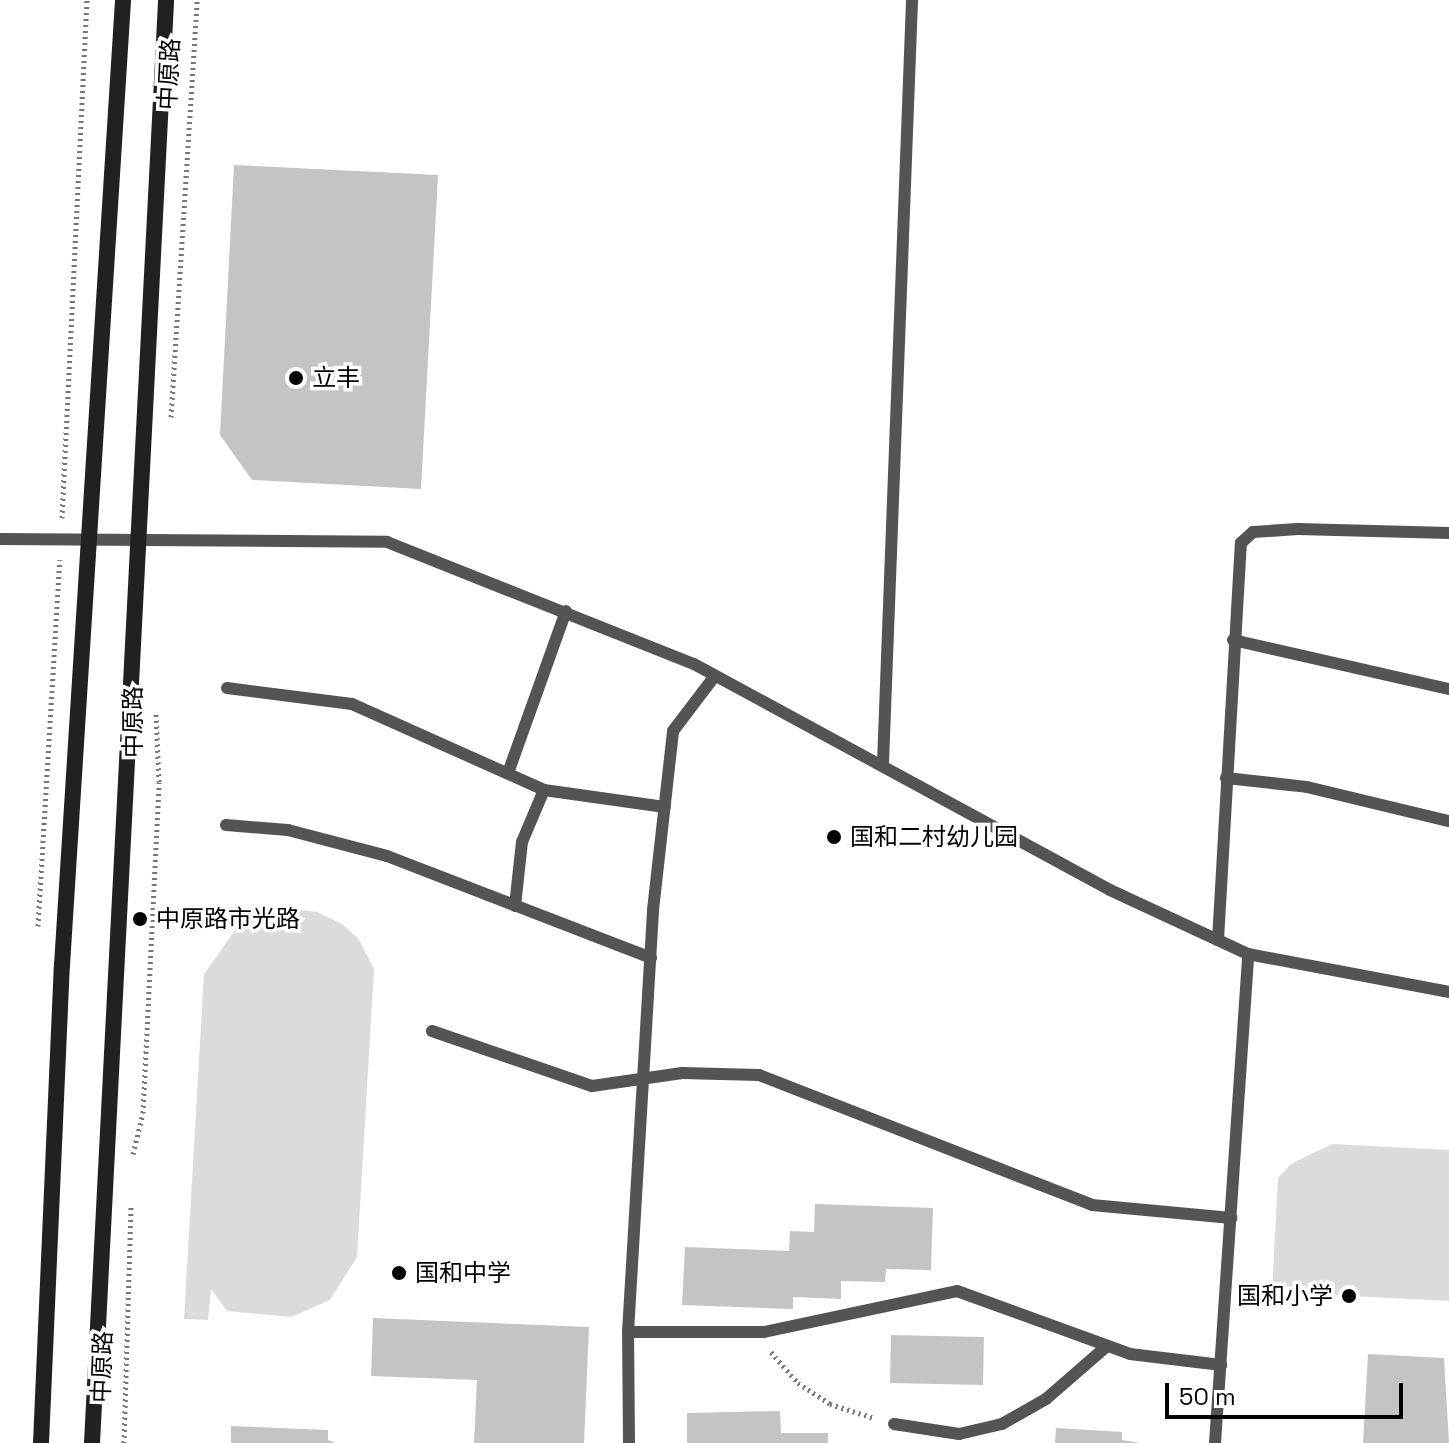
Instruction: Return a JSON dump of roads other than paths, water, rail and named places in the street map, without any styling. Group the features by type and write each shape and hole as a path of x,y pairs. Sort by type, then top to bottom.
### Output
{"main road":[{"name":"中原路","path":"41,1443 123,0"},
{"name":"中原路","path":"92,1443 166,0"}],"lane":[{"path":"883,763 912,0"},
{"path":"1218,940 1237,563 1241,543 1253,532 1449,533"},
{"path":"0,539 387,542 566,611 714,677 883,763 1110,890 1248,954 1449,992"},
{"path":"508,773 566,611"},
{"path":"1233,640 1449,689"},
{"path":"629,1443 628,1332 647,1080 651,958 673,731 714,677"},
{"path":"227,688 352,704 544,790 665,807"},
{"path":"1226,778 1307,787 1449,821"},
{"path":"515,906 522,842 544,790"},
{"path":"226,825 327,838 651,958"},
{"path":"1215,1443 1248,954"},
{"path":"432,1031 579,1084 647,1080 682,1073 759,1075 1092,1205 1231,1218"},
{"path":"628,1332 759,1332 957,1291 1107,1346 1221,1365"},
{"path":"894,1424 931,1438 1002,1424 1046,1399 1107,1346"}],"place":[{"name":"立丰","path":"296,378"},
{"name":"国和二村幼儿园","path":"834,837"},
{"name":"中原路市光路","path":"140,919"},
{"name":"国和中学","path":"399,1273"},
{"name":"国和小学","path":"1349,1296"}]}
